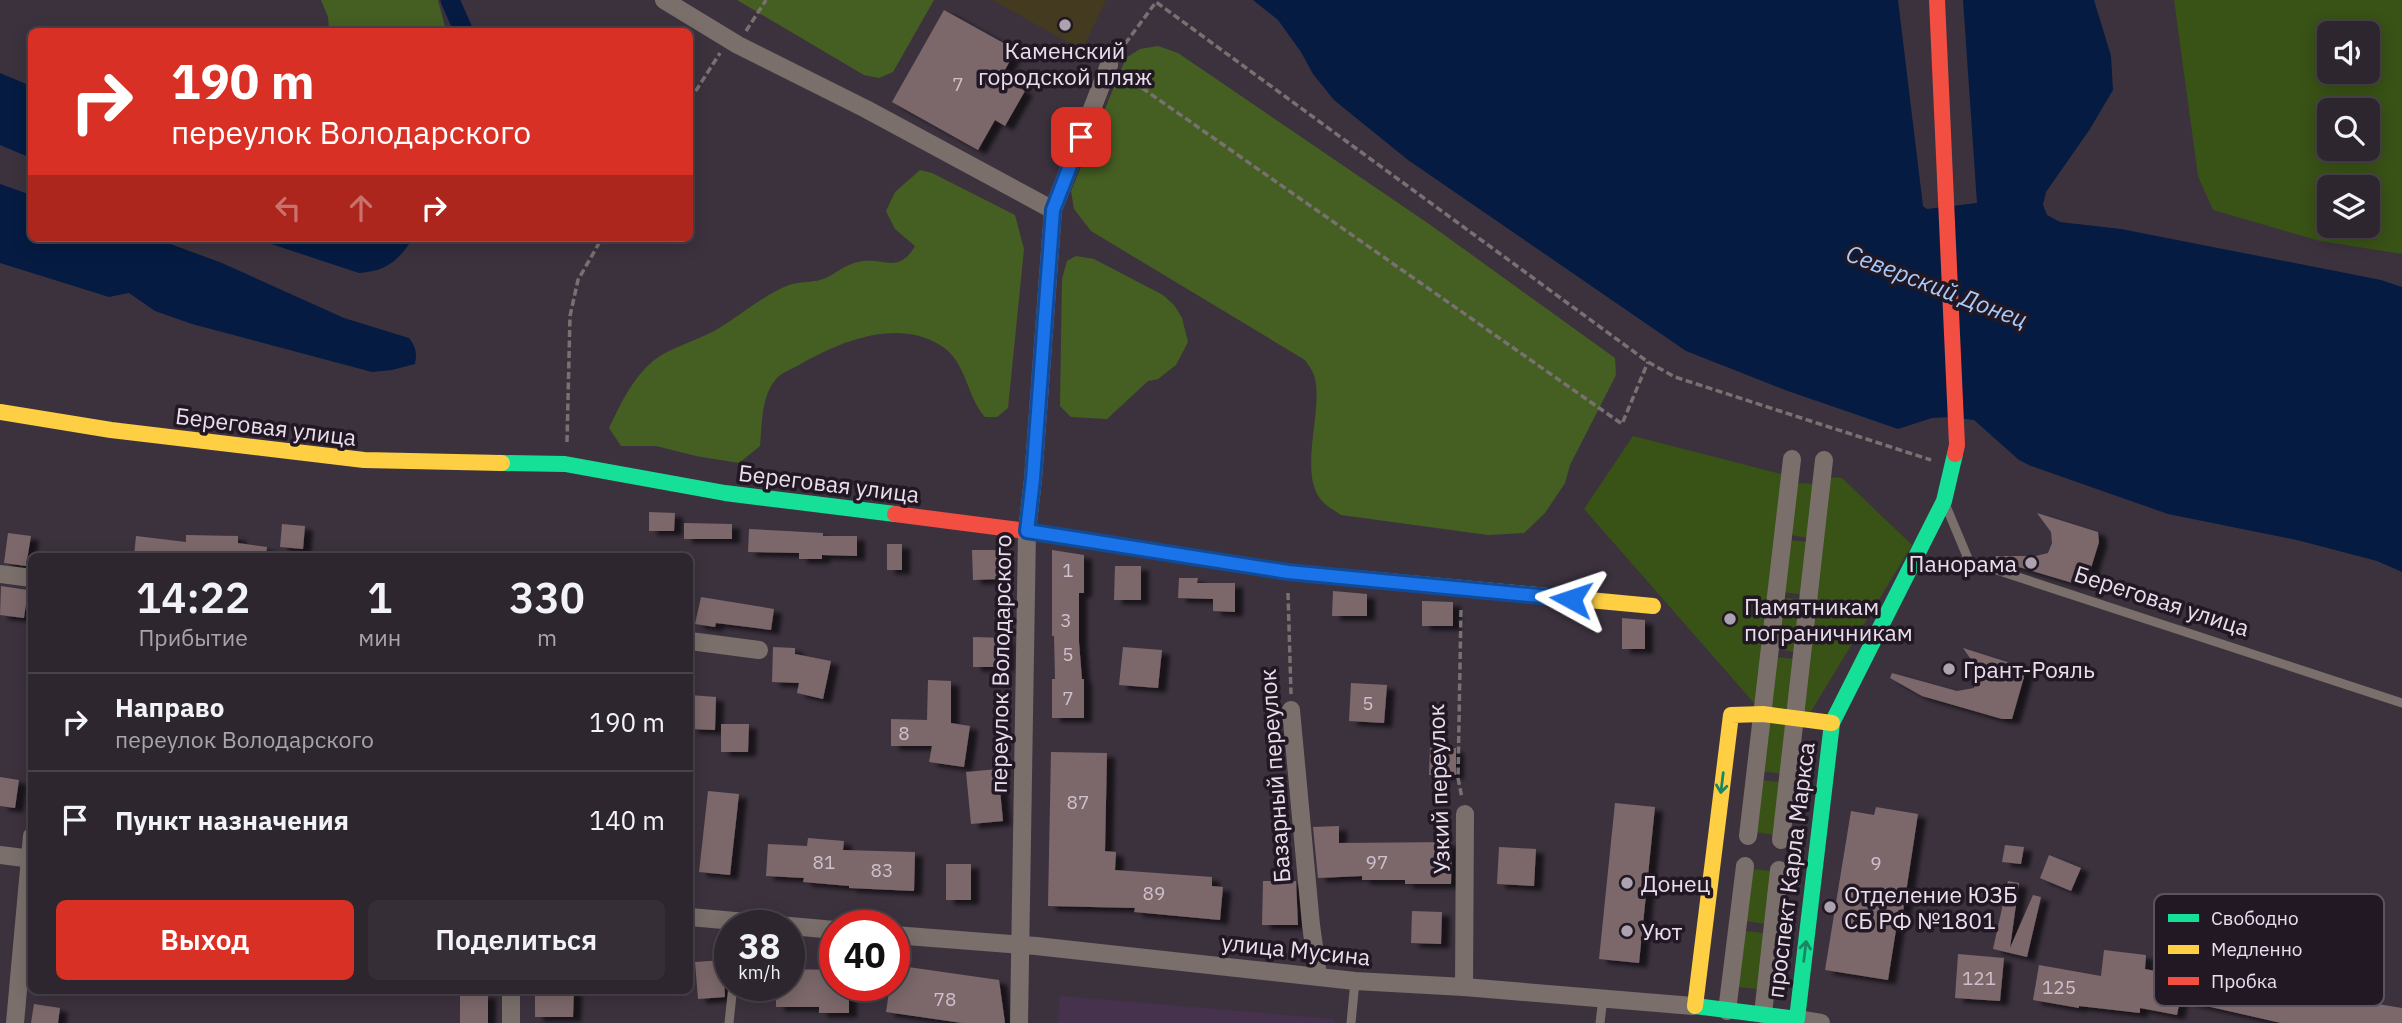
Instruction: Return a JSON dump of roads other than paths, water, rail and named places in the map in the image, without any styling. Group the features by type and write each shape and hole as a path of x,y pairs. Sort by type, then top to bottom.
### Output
{"street":[{"path":"664,0 733,42 866,109 1053,210"},
{"path":"1832,723 1944,501 1953,467 1956,445 1937,0"},
{"name":"переулок Володарского","path":"1019,1023 1027,531 1053,210 1109,65"},
{"name":"Береговая улица","path":"0,412 111,430 364,460 402,463 565,464 726,493 1027,531 1288,572 1653,606"},
{"name":"проспект Карла Маркса","path":"1748,836 1792,459"},
{"name":"проспект Карла Маркса","path":"1781,839 1824,460"},
{"path":"0,574 28,578"},
{"path":"693,641 759,650"},
{"name":"Базарный переулок","path":"1291,710 1318,976"},
{"name":"проспект Карла Маркса","path":"1693,1006 1731,715 1763,714 1832,723 1797,1019"},
{"name":"Узкий переулок","path":"1464,987 1465,814"},
{"path":"0,855 28,859"},
{"name":"проспект Карла Маркса","path":"1738,1015 1745,866"},
{"name":"проспект Карла Маркса","path":"1763,1014 1779,870"},
{"path":"15,1023 28,881"},
{"path":"693,918 714,920"},
{"name":"улица Мусина","path":"910,936 1355,981 1693,1006"},
{"path":"511,994 511,1023"},
{"path":"1693,1006 1738,1015 1763,1014 1821,1023"}],"lane":[{"name":"Береговая улица","path":"1944,501 1969,561 2402,703"},
{"path":"1351,1023 1355,981"},
{"path":"1600,1023 1603,999"},
{"path":"729,1023 731,1001"}],"water":[{"name":"Северский Донец","path":"1253,0 1898,0 1923,206 1927,209 1977,203 1963,0 2094,0 2111,56 2113,90 2090,129 2046,192 2043,205 2047,215 2060,222 2121,229 2381,280 2402,287 2402,572 2377,561 2297,540 2168,514 2031,466 2019,460 1974,420 1932,418 1898,429 1785,390 1686,351 1408,160 1334,100 1313,74 1278,20"},
{"path":"0,73 28,85 28,157 0,145"},
{"path":"0,184 28,194 28,242 165,242 222,263 344,318 409,338 415,350 415,364 372,372 192,324 155,311 129,293 109,297 0,263"},
{"path":"265,242 410,242 391,263 377,270 359,273"}],"waterway":[{"path":"450,0 462,28"}],"place":[{"name":"Каменский городской пляж","path":"1065,25"},
{"name":"Панорама","path":"2031,563"},
{"name":"Памятникам пограничникам","path":"1730,619"},
{"name":"Грант-Рояль","path":"1949,669"},
{"name":"Донец","path":"1627,883"},
{"name":"Отделение ЮЗБ СБ РФ №1801","path":"1830,907"},
{"name":"Уют","path":"1627,931"}]}
